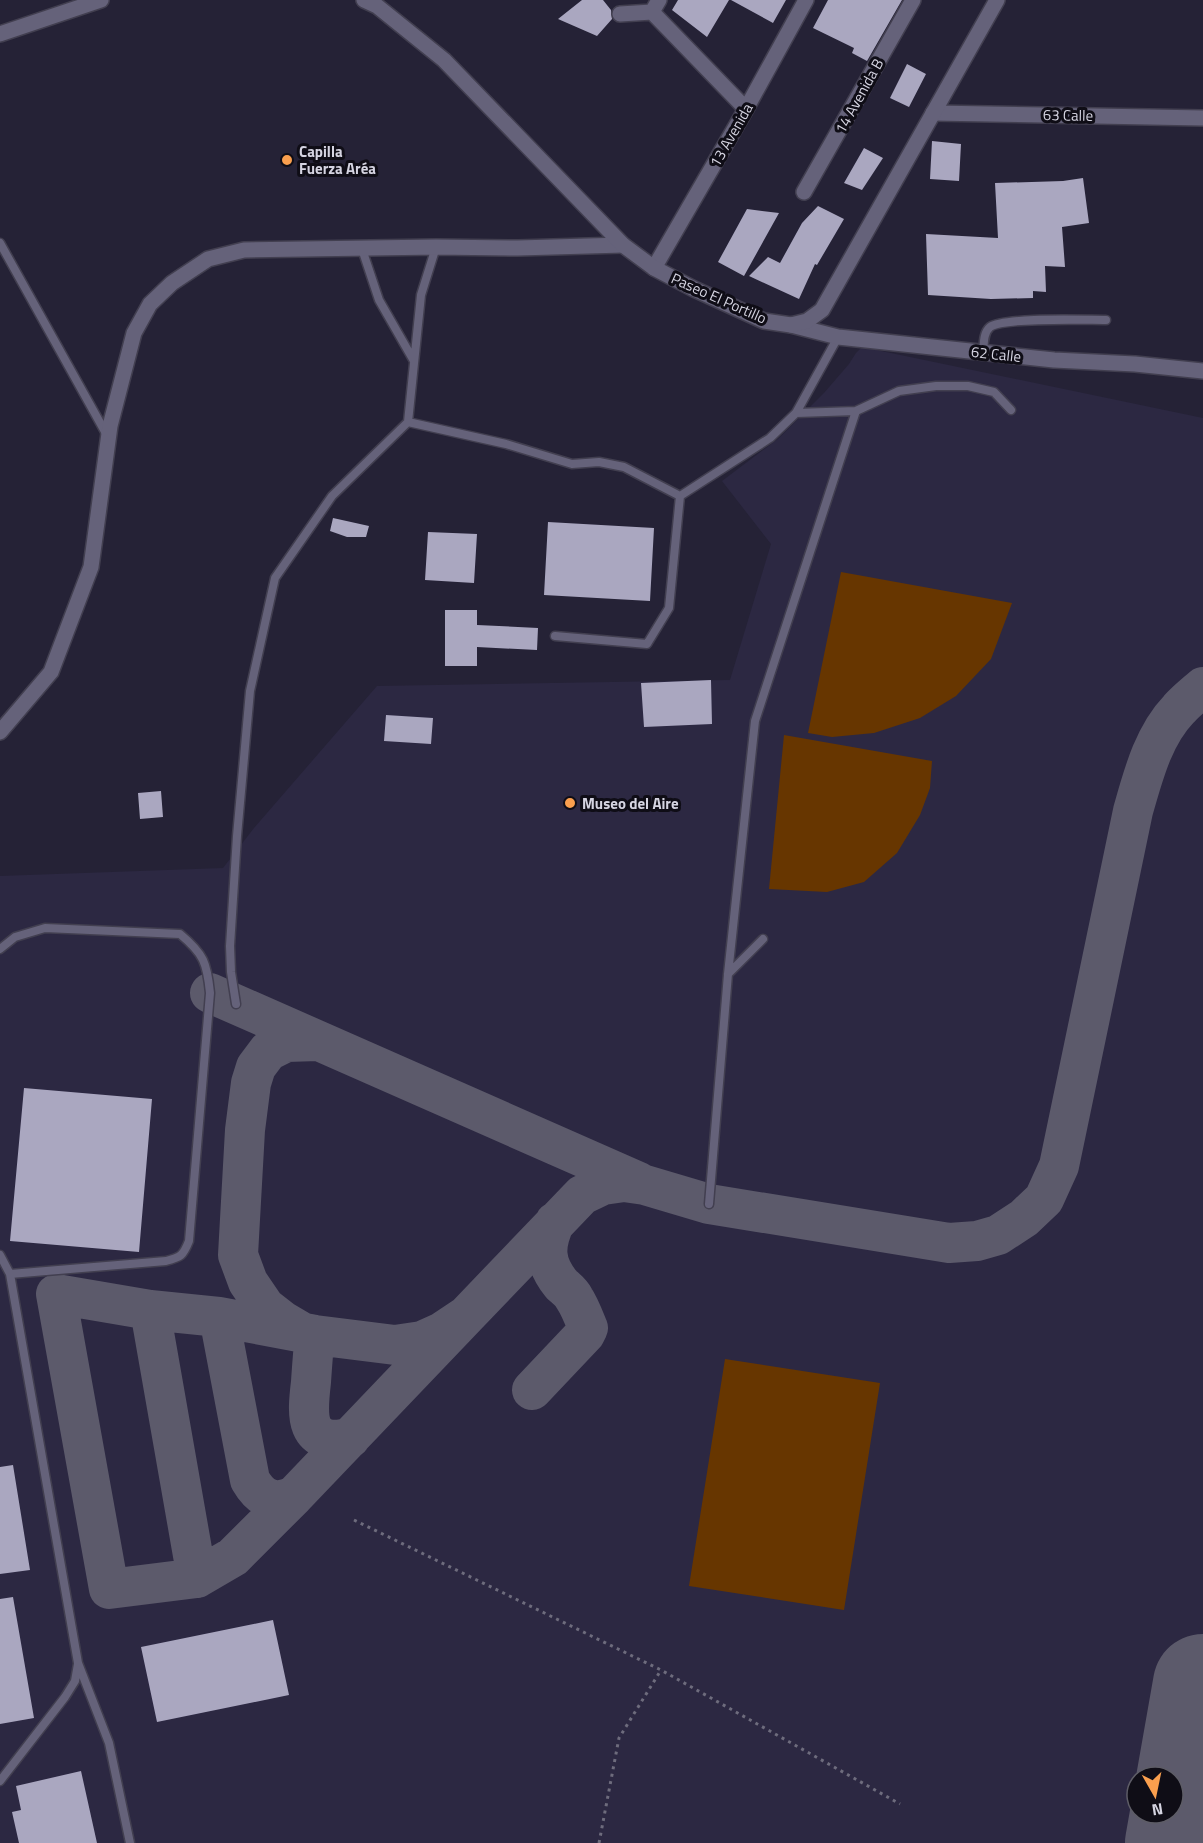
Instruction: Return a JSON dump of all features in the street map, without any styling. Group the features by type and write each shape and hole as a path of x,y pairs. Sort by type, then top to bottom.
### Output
{"street":[{"path":"0,34 101,0"},
{"name":"Paseo El Portillo","path":"364,0 377,6 444,60 623,245 654,268 694,289 764,321 791,325"},
{"name":"13 Avenida","path":"654,268 807,0"},
{"name":"14 Avenida B","path":"804,192 913,0"},
{"path":"791,325 807,321 822,310 997,0"},
{"path":"620,14 656,6 746,109"},
{"name":"63 Calle","path":"933,113 1203,118"},
{"path":"0,732 51,672 91,567 110,426 134,333 150,304 172,283 208,259 244,250 623,245"},
{"name":"62 Calle","path":"791,325 838,337 1054,360 1135,364 1203,371"}],"lane":[{"path":"0,243 109,439"},
{"path":"236,1004 230,946 250,691 275,578 332,496 408,422 421,295 436,247"},
{"path":"362,249 379,300 414,361"},
{"path":"983,353 985,333 991,326 1009,321 1106,320"},
{"path":"680,496 770,438 796,413 838,337"},
{"path":"796,413 856,411 899,391 936,386 968,386 994,392 1011,410"},
{"path":"709,1204 728,974 755,721 856,411"},
{"path":"408,422 506,444 572,464 599,462 624,468 680,496"},
{"path":"555,636 647,644 669,608 680,496"},
{"path":"0,949 15,936 45,928 180,934 195,947 204,960 210,993 189,1241 184,1252 180,1257 166,1261 10,1274"},
{"path":"728,974 763,939"},
{"path":"0,1255 10,1274 78,1663 109,1743 130,1843"},
{"path":"0,1781 65,1697 75,1680 78,1663"}],"path":[{"path":"354,1520 661,1670 900,1804"},
{"path":"599,1843 619,1738 661,1670"}],"shaded area":[{"path":"862,347 1203,418 1203,1843 0,1843 0,876 223,868 254,828 377,686 730,680 771,544 722,481 779,438 849,364"},
{"path":"841,572 1012,603 991,659 956,696 920,718 874,733 832,737 808,733"},
{"path":"784,735 932,761 930,788 920,815 897,853 864,882 827,892 769,889"},
{"path":"725,1359 880,1383 844,1610 689,1586"}],"building":[{"path":"582,0 603,0 611,10 612,19 597,36 558,19"},
{"path":"678,0 729,0 707,37 672,10"},
{"path":"731,0 786,0 773,23"},
{"path":"828,0 902,0 867,61 852,53 854,48 813,28"},
{"path":"907,64 926,74 909,107 890,98"},
{"path":"932,141 961,144 959,181 930,179"},
{"path":"864,148 883,158 862,190 844,183"},
{"path":"1083,178 1089,223 1062,227 1065,267 1045,266 1046,292 1033,291 1033,298 991,299 928,295 926,234 998,238 995,183 1063,181"},
{"path":"818,206 844,219 817,265 815,264 799,299 749,276 768,257 780,263 802,223"},
{"path":"747,209 779,213 744,276 718,262"},
{"path":"333,518 369,526 366,537 347,537 330,531"},
{"path":"548,522 654,528 650,601 544,595"},
{"path":"428,532 477,534 474,583 425,580"},
{"path":"445,610 477,610 477,625 538,628 537,650 477,647 477,666 445,666"},
{"path":"711,680 712,724 644,727 641,683"},
{"path":"386,715 433,718 431,744 384,741"},
{"path":"161,791 163,817 140,819 138,793"},
{"path":"24,1088 152,1099 139,1252 10,1241"},
{"path":"13,1465 30,1570 0,1574 0,1467"},
{"path":"13,1597 34,1718 0,1724 0,1599"},
{"path":"273,1620 289,1695 157,1722 141,1647"},
{"path":"81,1771 97,1843 19,1843 12,1812 21,1810 16,1786"}],"taxiway":[{"path":"466,1316 233,1557 197,1578 109,1589 56,1294 150,1310 219,1317 315,1335 395,1345 422,1341 442,1332 466,1316 582,1195 603,1185 624,1182 645,1185 709,1204 949,1243 977,1241 998,1235 1024,1218 1044,1199 1059,1166 1133,811 1145,770 1162,731 1185,703 1203,687"},
{"path":"210,993 639,1182"},
{"path":"300,1331 265,1307 248,1282 238,1255 245,1130 251,1083 256,1067 268,1051 286,1042 318,1041"},
{"path":"532,1390 588,1328 576,1301 551,1269 548,1247 555,1222"},
{"path":"150,1310 197,1578"},
{"path":"219,1317 250,1480 263,1496 274,1500 294,1496"},
{"path":"315,1335 309,1406 312,1426 316,1433 324,1438 335,1440 350,1438"}],"runway":[{"path":"1175,1843 1203,1684"}],"place":[{"name":"Capilla Fuerza Aréa","path":"287,160"},
{"name":"Museo del Aire","path":"570,803"}]}
